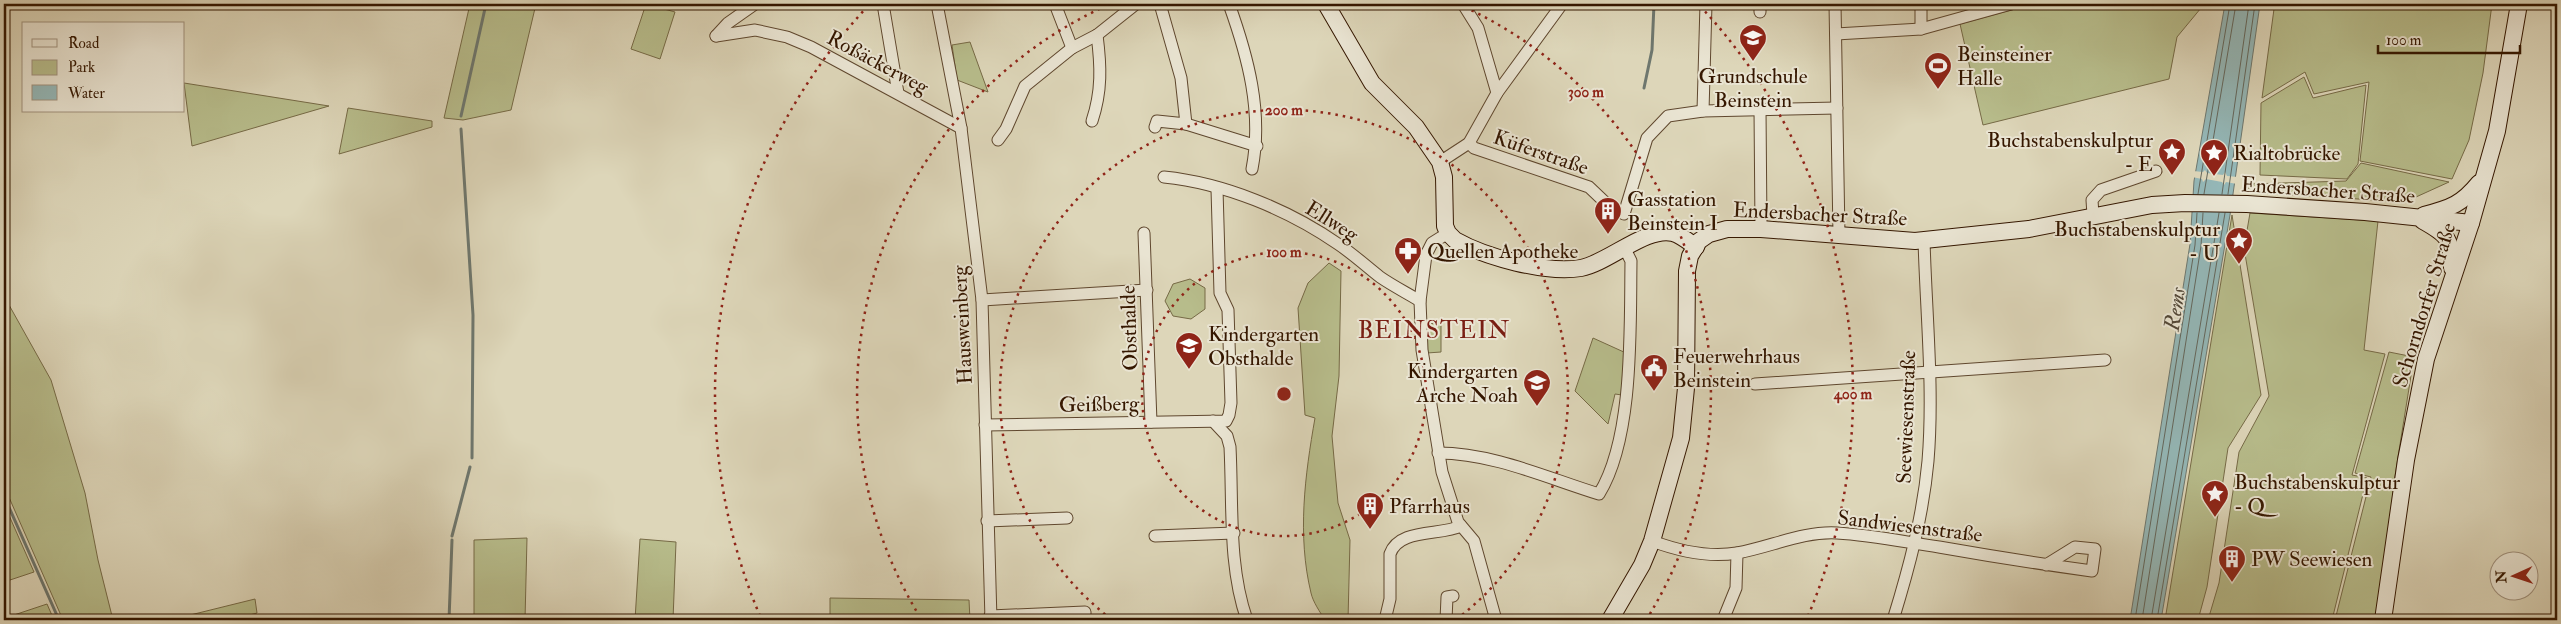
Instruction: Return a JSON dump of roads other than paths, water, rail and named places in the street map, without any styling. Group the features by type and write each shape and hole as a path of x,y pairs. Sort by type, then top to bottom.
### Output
{"street":[{"path":"750,31 736,17 754,4"},
{"path":"883,4 898,94"},
{"name":"Hausweinberg","path":"937,4 961,128 982,300 991,618 1085,612 1085,620"},
{"path":"1054,4 1072,48"},
{"path":"998,140 1006,129 1025,86 1072,48 1097,34 1136,4"},
{"path":"1160,4 1181,78 1186,124"},
{"path":"1230,4 1242,40 1254,94 1256,146 1252,169"},
{"path":"1326,4 1372,83 1416,127 1440,162 1444,177 1444,220 1448,233 1462,244 1520,264 1562,270 1590,265 1643,239 1665,232 1674,233 1696,247 1688,262 1686,284 1686,388 1680,438 1652,541 1642,565 1610,620"},
{"path":"1463,4 1478,28 1498,93"},
{"path":"1440,162 1469,143 1498,93 1562,4"},
{"path":"1706,4 1703,111 1837,108"},
{"path":"1835,4 1838,235"},
{"path":"1921,4 1921,29"},
{"path":"1836,34 1921,29 2011,4"},
{"name":"Schorndorfer Straße","path":"2383,620 2406,460 2426,359 2471,224 2497,131 2519,4"},
{"name":"Roßäckerweg","path":"736,17 716,36 750,31 787,37 961,128"},
{"path":"1092,122 1099,100 1102,66 1097,34"},
{"path":"1760,109 1761,228"},
{"name":"Küferstraße","path":"1469,143 1474,148 1589,187 1610,207 1624,214 1647,138 1651,132 1663,119 1685,112 1703,111"},
{"path":"1155,127 1157,121 1186,124 1256,146"},
{"path":"2093,215 2092,200 2101,190 2156,171"},
{"name":"Ellweg","path":"1164,176 1187,179 1253,200 1303,224 1338,244 1382,278 1420,301"},
{"path":"2415,217 2448,209 2465,200 2484,177"},
{"path":"1214,421 1226,421 1229,415 1230,403 1228,310 1220,293 1217,189"},
{"name":"Endersbacher Straße","path":"1696,247 1704,237 1715,231 1761,228 1924,240 2029,229 2152,205 2185,203 2247,204 2415,217 2471,224"},
{"path":"2415,217 2444,233 2451,249 2453,278"},
{"name":"Obsthalde","path":"1144,233 1151,422"},
{"path":"1448,233 1435,240 1429,248 1420,301 1422,350 1442,472 1461,526 1474,541 1494,619"},
{"name":"Seewiesenstraße","path":"1893,620 1916,544 1928,461 1928,373 1924,240"},
{"path":"1438,453 1464,453 1485,457 1599,494 1610,476 1623,415 1629,369 1632,261 1625,249"},
{"path":"982,300 1147,290"},
{"path":"1756,384 2105,360"},
{"path":"1214,421 1227,436 1230,448 1238,594 1247,620"},
{"name":"Geißberg","path":"985,425 1214,421"},
{"path":"987,521 1067,518"},
{"path":"1395,620 1390,599 1390,554 1398,542 1453,530 1461,526"},
{"path":"1155,536 1234,533"},
{"name":"Sandwiesenstraße","path":"1652,541 1678,551 1704,554 1737,553 1784,540 1835,533 2046,565"},
{"path":"1723,620 1736,588 1737,553"},
{"path":"1446,620 1447,597 1453,596"},
{"path":"1385,620 1390,599"}],"water":[{"path":"2225,4 2260,4 2230,215 2161,620 2130,620 2190,244 2194,181"}],"waterway":[{"path":"461,116 486,4"},
{"path":"1644,88 1652,50 1654,4"},
{"path":"461,129 473,315 472,458"},
{"path":"452,536 470,467"},
{"path":"4,496 59,620"},
{"path":"449,620 452,540"}],"place":[{"name":"Grundschule Beinstein","path":"1753,62"},
{"name":"Beinsteiner Halle","path":"1938,90"},
{"name":"Buchstabenskulptur - E","path":"2172,176"},
{"name":"Rialtobrücke","path":"2214,177"},
{"name":"Gasstation Beinstein I","path":"1608,235"},
{"name":"Buchstabenskulptur - U","path":"2239,265"},
{"name":"Quellen Apotheke","path":"1408,275"},
{"name":"Kindergarten Obsthalde","path":"1189,370"},
{"name":"Feuerwehrhaus Beinstein","path":"1654,392"},
{"name":"Kindergarten Arche Noah","path":"1537,407"},
{"name":"Buchstabenskulptur - Q","path":"2215,518"},
{"name":"Pfarrhaus","path":"1370,530"},
{"name":"PW Seewiesen","path":"2232,583"}],"district":[{"name":"BEINSTEIN","path":"1434,330"}],"water label":[{"name":"Rems","path":"2174,309"}]}
